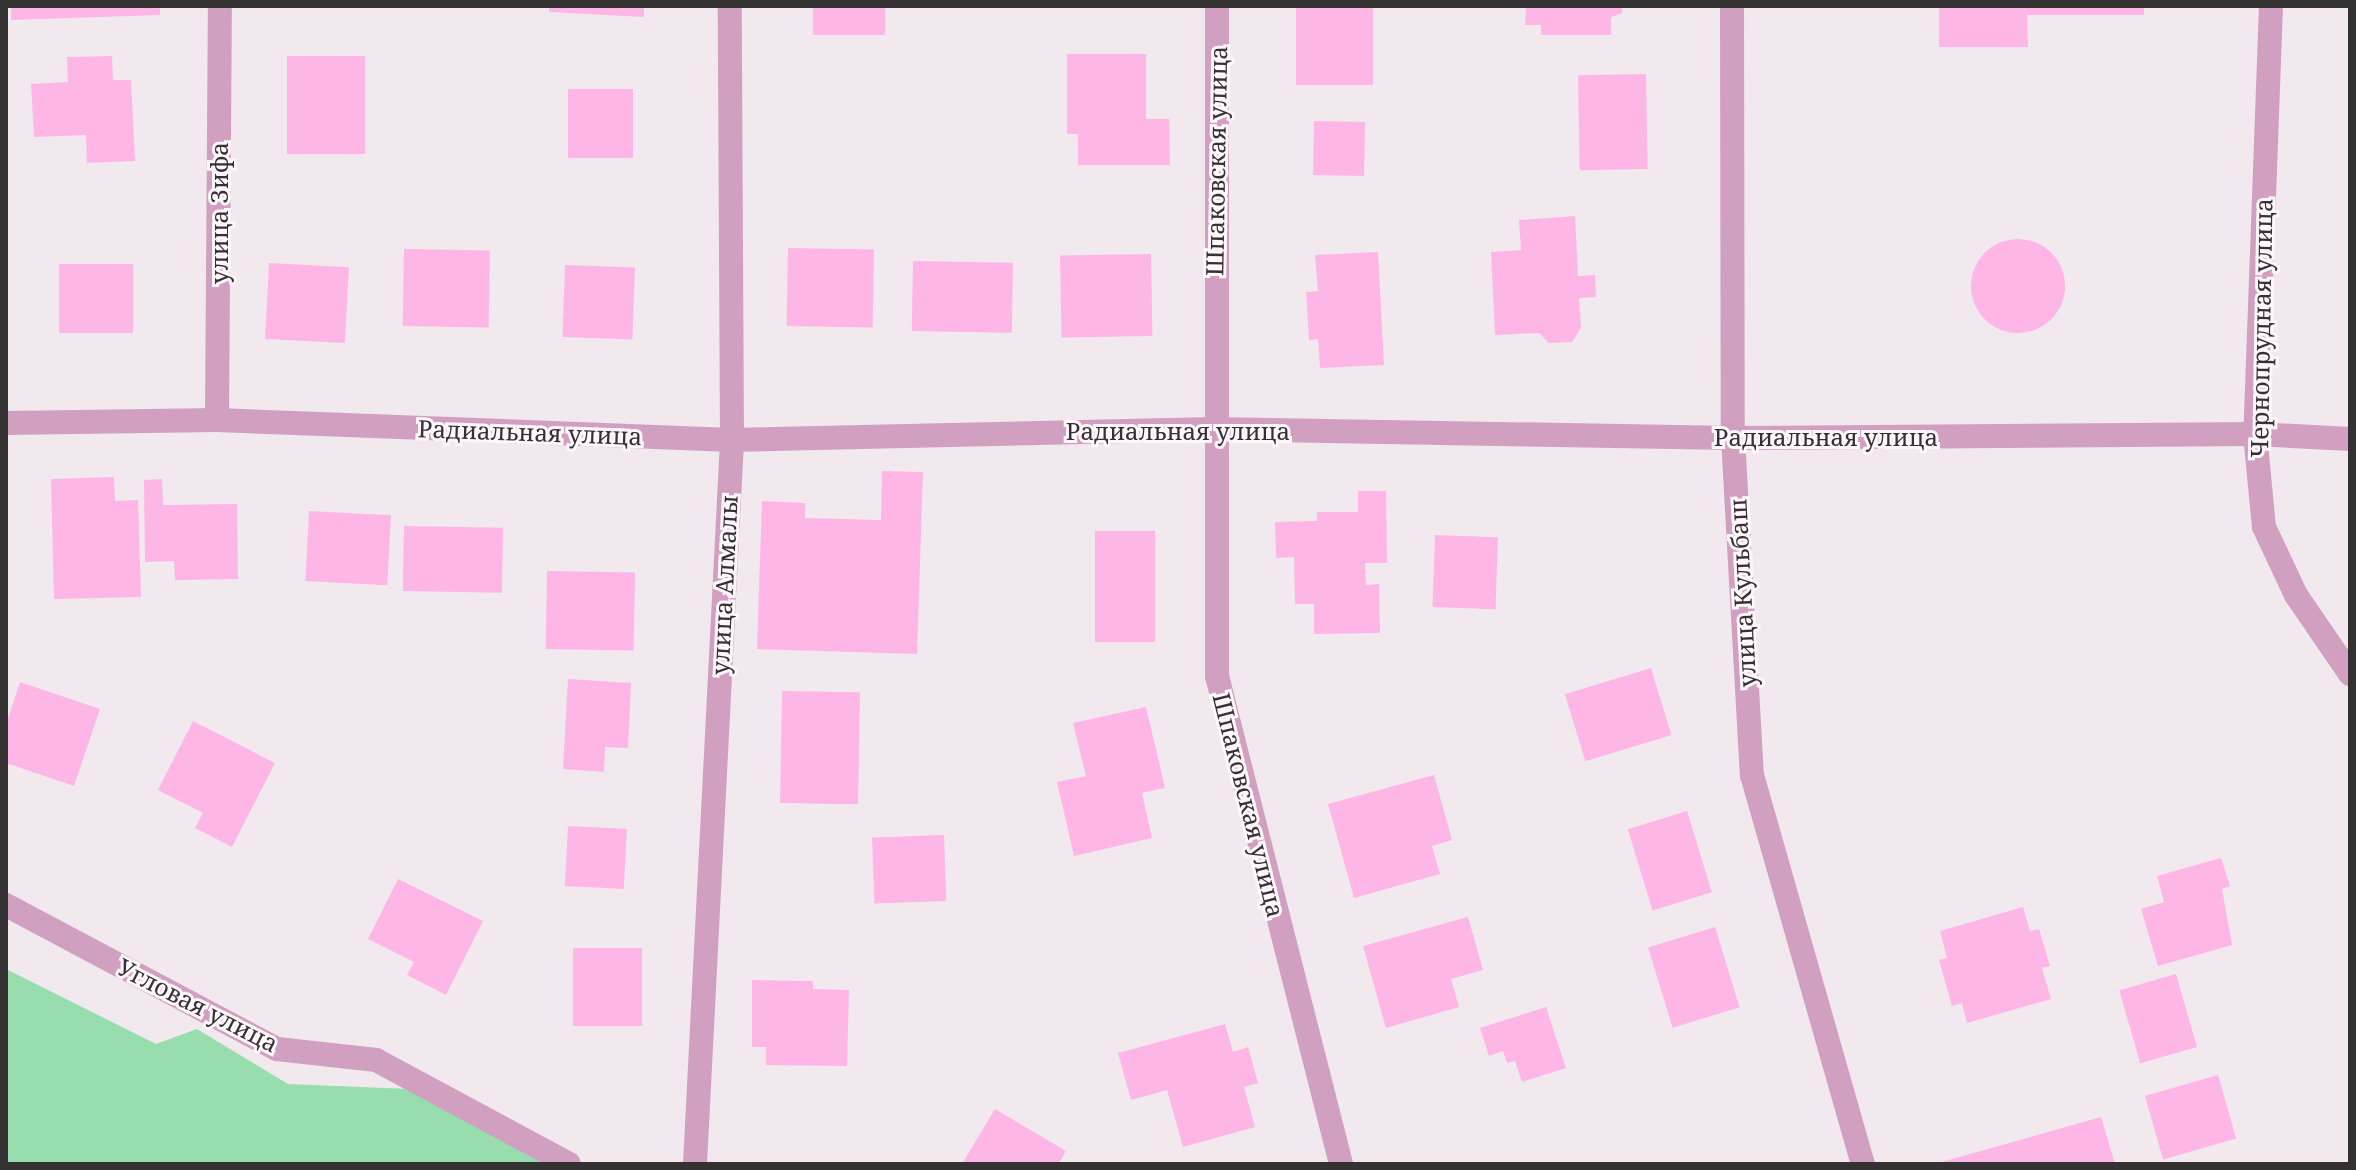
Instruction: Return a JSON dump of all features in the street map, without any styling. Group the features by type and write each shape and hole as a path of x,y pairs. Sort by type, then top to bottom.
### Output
{"street":[{"name":"улица Зифа","path":"217,420 220,6"},
{"name":"улица Алмалы","path":"695,1164 732,440 730,6"},
{"name":"Шпаковская улица","path":"1217,6 1213,429 1217,676 1341,1164"},
{"name":"улица Кульбаш","path":"1732,6 1733,438 1752,775 1863,1164"},
{"name":"Чернопрудная улица","path":"2271,6 2255,434 2264,527 2296,595 2350,674"},
{"name":"Радиальная улица","path":"6,423 217,420 732,440 1213,429 1733,438 2255,434 2350,439"},
{"name":"Угловая улица","path":"6,905 277,1049 376,1060 569,1164"}],"green space":[{"path":"6,969 156,1044 197,1029 288,1084 409,1089 544,1164 6,1164"}],"building":[{"path":"11,6 160,6 160,15 11,20"},
{"path":"549,6 644,6 644,17 549,12"},
{"path":"813,6 885,6 885,35 813,35"},
{"path":"1296,6 1373,6 1373,85 1296,85"},
{"path":"1526,6 1622,6 1622,13 1611,17 1611,35 1541,35 1541,25 1525,25"},
{"path":"1939,6 2144,6 2144,15 2027,15 2028,47 1939,47"},
{"path":"1067,54 1146,54 1146,119 1169,119 1170,165 1078,165 1078,134 1067,134"},
{"path":"112,56 113,80 131,80 135,161 87,163 86,135 34,137 31,84 68,82 67,57"},
{"path":"287,56 365,56 365,154 287,154"},
{"path":"1646,74 1648,169 1580,170 1578,75"},
{"path":"568,89 633,89 633,158 568,158"},
{"path":"1314,121 1365,122 1364,176 1313,175"},
{"path":"1575,216 1578,276 1595,275 1596,297 1579,298 1581,328 1572,342 1549,343 1539,333 1495,335 1491,252 1521,250 1519,220"},
{"path":"2018,239 2036,242 2052,252 2062,268 2065,286 2062,304 2052,320 2036,330 2018,333 2000,330 1984,320 1974,304 1971,286 1974,268 1984,252 2000,242"},
{"path":"788,248 874,250 873,327 787,326"},
{"path":"404,249 490,251 489,327 403,326"},
{"path":"1378,252 1384,365 1320,368 1318,339 1309,340 1306,292 1318,291 1315,255"},
{"path":"1151,254 1152,336 1061,338 1060,256"},
{"path":"913,261 1013,263 1012,333 912,331"},
{"path":"269,263 349,267 345,343 265,339"},
{"path":"59,264 133,264 133,333 59,333"},
{"path":"565,265 635,267 632,339 562,337"},
{"path":"882,471 923,472 917,654 757,649 762,501 805,503 805,518 881,520"},
{"path":"114,477 115,501 138,500 141,597 54,599 51,479"},
{"path":"162,479 163,505 237,504 238,579 175,580 174,561 145,562 144,480"},
{"path":"1358,491 1386,491 1387,563 1365,563 1366,585 1379,584 1380,633 1314,634 1314,604 1295,604 1294,557 1276,558 1275,522 1317,521 1317,512 1358,512"},
{"path":"309,511 391,515 387,585 305,581"},
{"path":"404,526 503,528 502,593 403,591"},
{"path":"1095,531 1155,531 1155,642 1095,642"},
{"path":"1435,535 1498,537 1495,609 1432,607"},
{"path":"547,571 635,573 634,651 546,649"},
{"path":"1651,668 1671,735 1585,761 1565,694"},
{"path":"568,679 631,683 628,748 605,747 604,772 563,769"},
{"path":"20,682 100,709 74,786 6,763 6,725"},
{"path":"782,691 860,692 858,804 780,803"},
{"path":"1146,707 1165,788 1142,793 1152,838 1074,856 1057,782 1086,776 1073,723"},
{"path":"193,721 275,763 232,847 195,828 203,813 158,790"},
{"path":"1434,775 1452,840 1432,846 1440,874 1354,898 1328,804"},
{"path":"1687,811 1712,892 1653,910 1628,829"},
{"path":"568,826 627,829 624,889 565,886"},
{"path":"944,835 946,901 874,903 872,838"},
{"path":"2221,858 2230,886 2222,889 2232,945 2158,966 2141,909 2164,902 2157,876"},
{"path":"398,879 483,921 446,995 407,975 414,962 368,939"},
{"path":"2023,907 2030,931 2039,929 2050,966 2042,968 2051,999 1967,1023 1962,1003 1952,1006 1939,960 1947,958 1940,931"},
{"path":"1468,917 1483,970 1451,979 1459,1007 1386,1028 1363,946"},
{"path":"1715,927 1740,1007 1673,1028 1648,947"},
{"path":"573,948 642,948 642,1026 573,1026"},
{"path":"2176,974 2197,1047 2140,1063 2119,990"},
{"path":"752,980 813,981 813,989 849,990 847,1066 766,1065 766,1047 752,1047"},
{"path":"1546,1007 1566,1068 1522,1082 1515,1061 1507,1063 1503,1051 1489,1056 1480,1028"},
{"path":"1225,1024 1233,1052 1248,1047 1258,1083 1244,1087 1255,1127 1183,1147 1167,1090 1131,1100 1118,1053"},
{"path":"2218,1075 2236,1138 2163,1159 2145,1096"},
{"path":"995,1109 1066,1151 1058,1164 962,1164"},
{"path":"2101,1117 2115,1164 1938,1164 1938,1163"}]}
